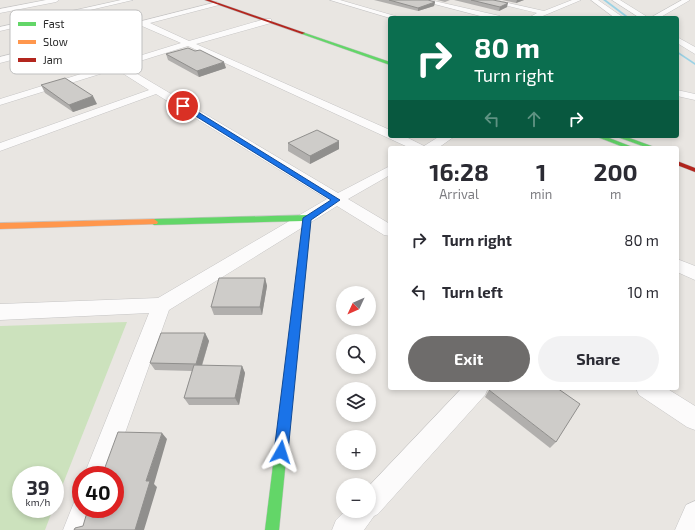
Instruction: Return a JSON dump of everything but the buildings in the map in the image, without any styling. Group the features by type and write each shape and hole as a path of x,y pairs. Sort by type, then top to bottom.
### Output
{"street":[{"path":"0,11 56,0"},
{"path":"91,0 123,10"},
{"path":"84,10 130,0"},
{"path":"207,0 388,58"},
{"path":"333,0 391,16"},
{"path":"422,0 489,16"},
{"path":"486,0 544,13"},
{"path":"537,16 578,0"},
{"path":"594,0 617,16"},
{"path":"614,0 642,16"},
{"path":"658,16 687,0"},
{"path":"557,1 568,4"},
{"path":"143,20 217,2 388,63"},
{"path":"143,20 388,133"},
{"path":"142,58 268,21"},
{"path":"0,29 10,27"},
{"path":"679,40 695,51"},
{"path":"0,60 10,57"},
{"path":"0,102 91,74"},
{"path":"131,74 336,200 388,230"},
{"path":"0,147 158,90"},
{"path":"679,93 695,97"},
{"path":"398,138 416,146"},
{"path":"432,146 446,138"},
{"path":"604,138 627,146"},
{"path":"624,138 648,146"},
{"path":"679,157 695,162"},
{"path":"679,164 695,170"},
{"path":"0,312 161,305 336,200 388,171"},
{"path":"0,226 307,218"},
{"path":"272,530 307,218"},
{"path":"679,266 695,274"},
{"path":"100,466 161,305"},
{"path":"376,497 475,390"},
{"path":"650,390 695,419"},
{"path":"689,530 695,514"},
{"path":"77,530 81,518"},
{"path":"346,530 357,518"}],"green space":[{"path":"127,322 64,481 64,466 12,466 12,518 50,518 45,530 0,530 0,326"}],"waterway":[{"path":"604,0 626,16"},
{"path":"679,53 695,64"}],"traffic: fast":[{"path":"303,33 388,63"},
{"path":"604,138 626,146"},
{"path":"624,138 648,146"},
{"path":"154,222 307,218 293,345"},
{"path":"272,530 281,449"}],"traffic: slow":[{"path":"0,226 154,222"}],"traffic: jam":[{"path":"207,0 303,33"},
{"path":"679,164 695,170"},
{"path":"281,449 293,345"}],"route":[{"path":"183,106 336,200 307,218 281,452"}]}
